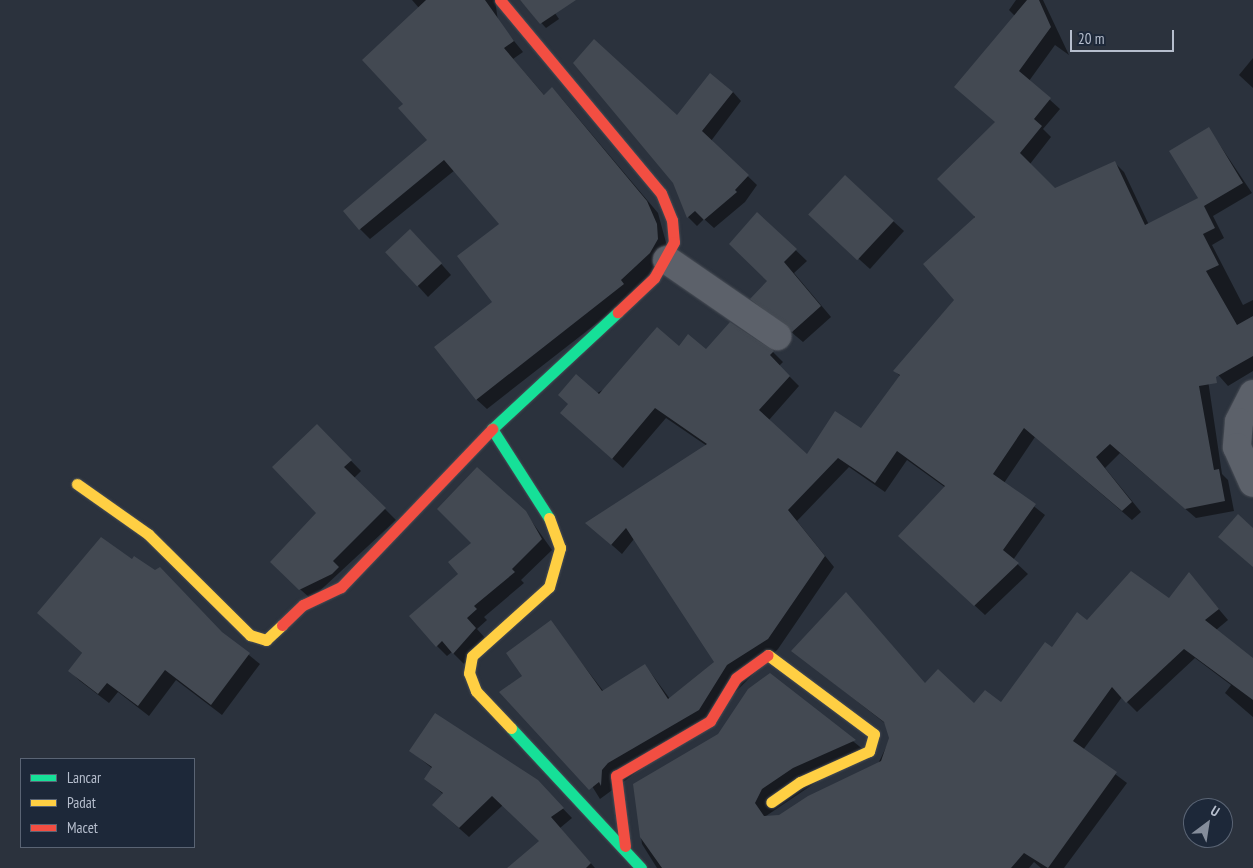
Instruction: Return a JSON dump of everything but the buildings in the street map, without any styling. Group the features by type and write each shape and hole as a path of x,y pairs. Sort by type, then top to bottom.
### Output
{"street":[{"path":"77,484 148,534 250,635 266,640 302,605 341,587 492,429 654,278 667,260 674,242 672,220 661,193 500,0"},
{"path":"667,260 777,336"},
{"path":"1253,394 1238,422 1237,447 1253,483"},
{"path":"492,429 555,527 560,548 549,588 537,602 484,640 472,656 469,673 476,691 625,846 642,868"},
{"path":"625,846 616,776 710,721 736,678 770,654 874,734 869,751 800,782 771,802"}],"traffic: fast":[{"path":"549,518 492,429 618,312"},
{"path":"511,728 641,868"}],"traffic: slow":[{"path":"77,484 148,534 250,635 266,640 282,625"},
{"path":"511,728 476,691 469,673 472,656 549,587 560,548 549,518"},
{"path":"768,655 874,734 869,751 800,782 771,802"}],"traffic: jam":[{"path":"500,0 661,193 672,220 674,242 654,278 618,312"},
{"path":"282,625 303,605 341,587 492,429"},
{"path":"625,846 616,776 710,721 736,678 768,655"}]}
